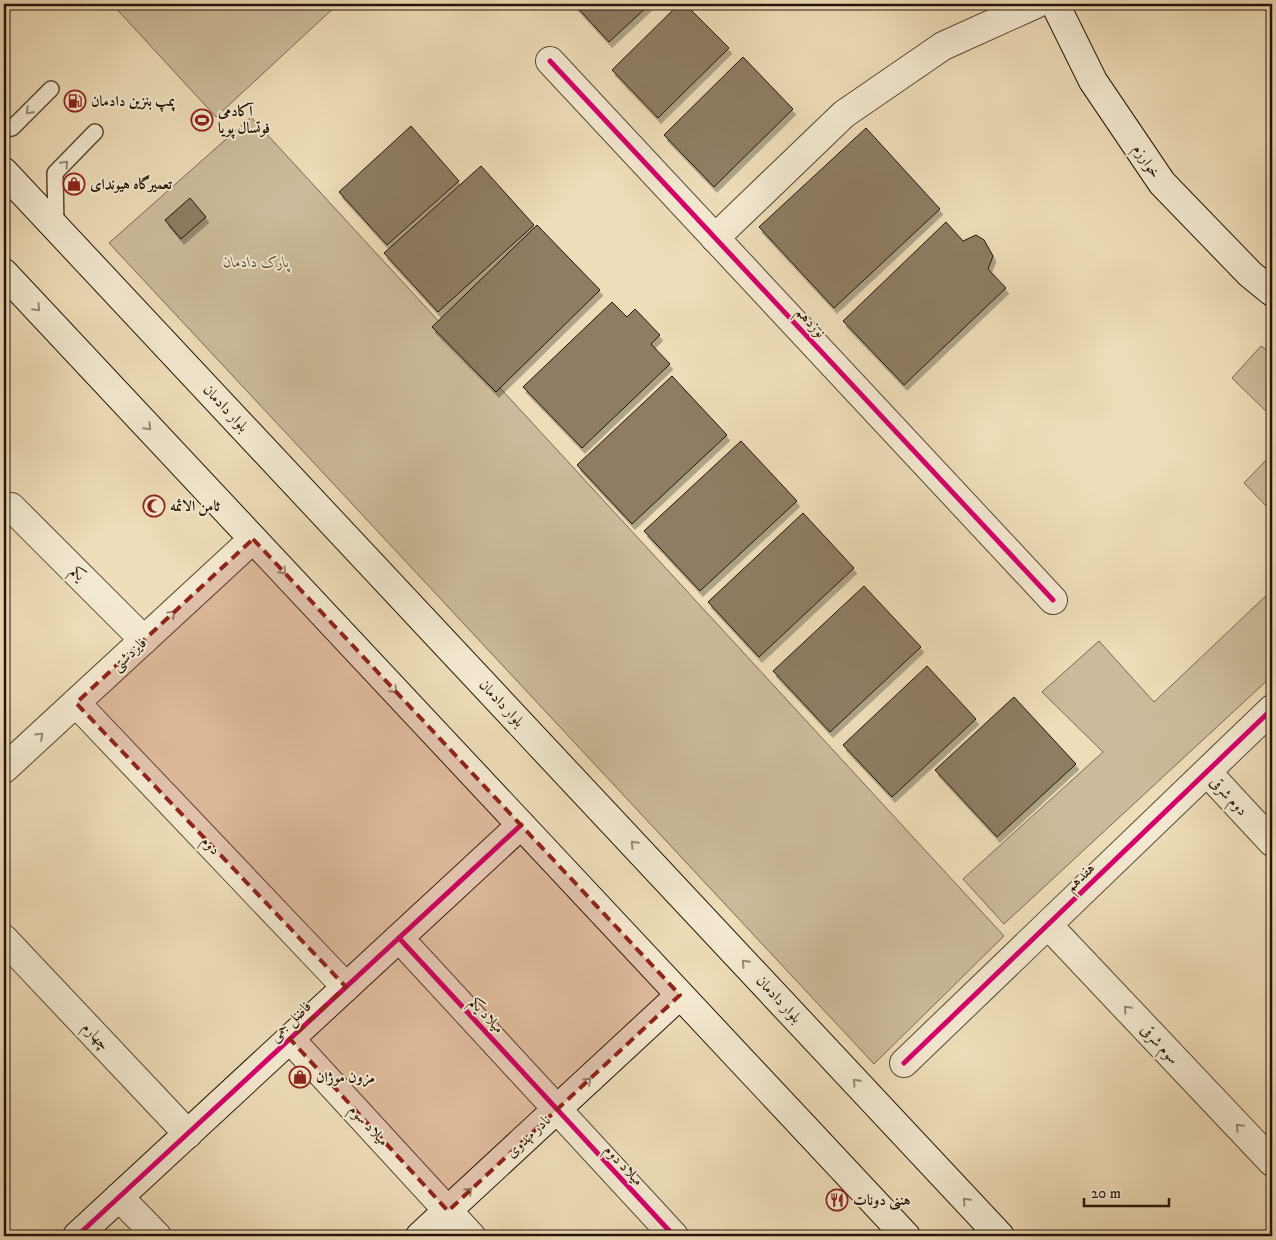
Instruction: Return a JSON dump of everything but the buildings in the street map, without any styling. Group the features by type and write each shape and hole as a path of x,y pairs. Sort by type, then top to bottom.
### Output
{"street":[{"path":"715,238 844,114 942,46 1036,4"},
{"name":"خوارزم","path":"1055,4 1093,81 1162,183 1250,274 1272,292"},
{"name":"نوزدهم","path":"550,61 1053,600"},
{"name":"بلوار دادمان","path":"4,172 1000,1236"},
{"path":"4,273 906,1236"},
{"name":"یکم","path":"11,506 144,640"},
{"name":"فایزدشتی","path":"4,770 253,539"},
{"name":"دوم","path":"76,703 346,987"},
{"name":"هفدهم","path":"904,1063 1272,709"},
{"name":"دوم شرقی","path":"1207,772 1272,842"},
{"name":"فاضل جمی","path":"77,1236 521,824"},
{"name":"سوم شرقی","path":"1048,925 1272,1162"},
{"name":"میلاد یکم","path":"399,938 557,1110"},
{"name":"چهارم","path":"4,939 188,1134"},
{"name":"نادر مهدوی","path":"420,1236 680,995"},
{"name":"میلاد سوم","path":"290,1038 471,1236"},
{"name":"میلاد دوم","path":"557,1110 674,1236"},
{"path":"120,1197 157,1236"}],"lane":[{"path":"4,129 12,128 51,89"},
{"path":"56,226 55,173 95,132"}],"highlighted area":[{"path":"253,539 680,995 448,1211 290,1039 346,987 76,703"}],"green space":[{"path":"112,4 338,4 216,117"},
{"name":"پارک دادمان","path":"251,117 1004,936 874,1064 109,243"},
{"path":"1261,346 1272,354 1272,417 1232,378"},
{"path":"1272,454 1272,512 1244,483"},
{"path":"1272,590 1272,676 1004,924 963,879 1103,752 1042,692 1099,641 1154,702"}],"cycle path":[{"path":"550,61 1053,600"},
{"path":"904,1063 1272,709"},
{"path":"77,1236 521,825"},
{"path":"399,938 674,1236"}],"place":[{"name":"پمپ بنزین دادمان","path":"75,101"},
{"name":"آکادمی فوتسال پویا","path":"202,120"},
{"name":"تعمیرگاه هیوندای","path":"74,184"},
{"name":"ثامن الائمه","path":"154,506"},
{"name":"مزون موژان","path":"300,1077"},
{"name":"هننی دونات","path":"837,1200"}]}
